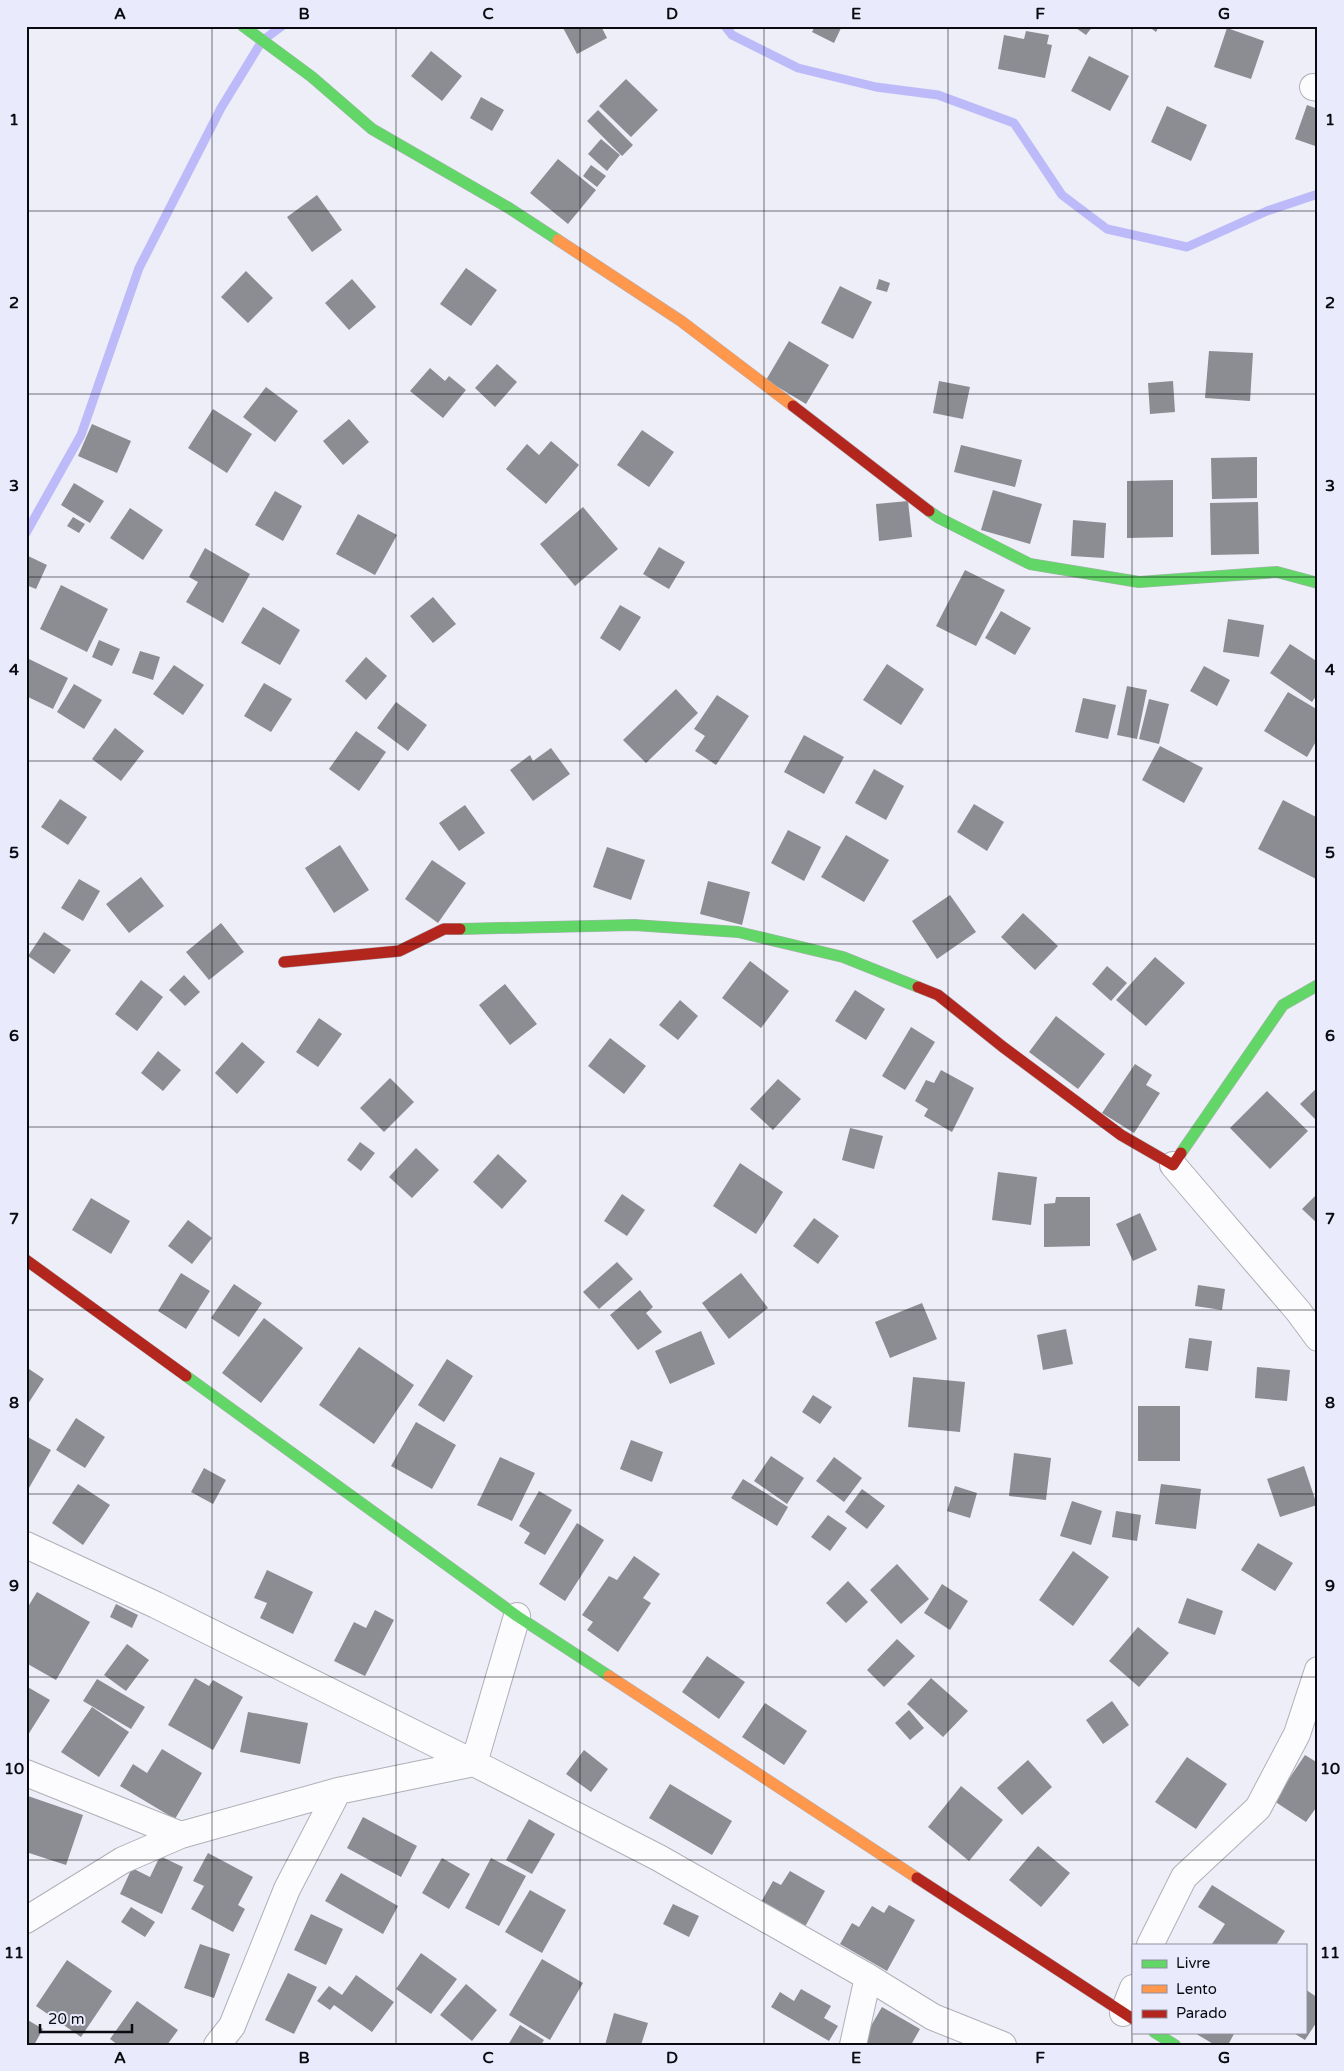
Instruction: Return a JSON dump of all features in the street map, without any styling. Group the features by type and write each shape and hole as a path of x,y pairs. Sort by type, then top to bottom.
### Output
{"street":[{"path":"243,26 312,76 372,129 508,208 681,321 938,518 1030,564 1140,582 1277,572 1318,583"},
{"path":"284,962 399,951 444,929 634,925 738,932 843,957 938,995 1003,1047 1121,1135 1174,1165 1298,1311 1318,1338"},
{"path":"1174,1165 1283,1005 1318,985"},
{"path":"26,1260 517,1616 1128,2016 1132,1994"},
{"path":"26,1545 156,1604 474,1763 659,1858 868,1977 933,2017 1003,2045"},
{"path":"474,1763 517,1616"},
{"path":"1151,1944 1184,1878 1258,1808 1297,1734 1318,1670"},
{"path":"26,1920 123,1860 181,1835 338,1790 474,1763"},
{"path":"26,1772 181,1835"},
{"path":"217,2045 232,2026 287,1889 338,1790"},
{"path":"853,2045 868,1977"},
{"path":"1157,2034 1174,2045"}],"building":[{"path":"562,26 601,26 607,38 577,54"},
{"path":"815,26 839,26 841,28 834,43 812,32"},
{"path":"1073,26 1093,26 1086,35"},
{"path":"1148,26 1159,26 1156,32"},
{"path":"1227,28 1264,41 1251,79 1214,67"},
{"path":"1026,31 1049,35 1047,44 1052,45 1045,78 998,69 1004,35 1024,39"},
{"path":"431,51 462,76 442,101 411,76"},
{"path":"1089,56 1129,76 1110,111 1071,91"},
{"path":"626,79 658,110 631,137 599,106"},
{"path":"481,97 504,110 492,131 470,118"},
{"path":"1307,105 1318,109 1318,147 1295,139"},
{"path":"1167,106 1207,125 1191,161 1151,142"},
{"path":"598,110 633,145 622,156 587,121"},
{"path":"601,139 620,155 607,171 588,154"},
{"path":"558,159 596,190 568,224 530,193"},
{"path":"591,165 606,176 597,187 583,176"},
{"path":"317,195 342,230 312,252 287,217"},
{"path":"466,268 497,290 471,326 440,304"},
{"path":"246,271 273,298 248,323 221,297"},
{"path":"352,279 376,307 349,330 325,303"},
{"path":"879,279 890,283 887,292 876,289"},
{"path":"840,286 872,302 853,339 821,323"},
{"path":"789,341 829,365 806,404 766,380"},
{"path":"1209,351 1253,353 1250,401 1205,398"},
{"path":"497,364 517,382 495,407 475,388"},
{"path":"430,368 445,381 449,376 466,390 443,418 410,391"},
{"path":"939,381 970,387 963,419 933,413"},
{"path":"1173,381 1175,412 1150,414 1148,383"},
{"path":"266,387 298,411 275,442 243,417"},
{"path":"213,409 252,434 227,473 188,448"},
{"path":"349,419 369,442 343,465 323,441"},
{"path":"92,424 131,441 117,473 78,456"},
{"path":"642,430 674,452 649,487 617,465"},
{"path":"551,441 579,465 546,504 506,469 527,444 539,455"},
{"path":"961,445 1022,460 1015,487 954,472"},
{"path":"1257,457 1257,498 1212,499 1211,458"},
{"path":"1173,480 1173,537 1127,538 1127,481"},
{"path":"74,483 104,501 90,523 61,505"},
{"path":"993,490 1042,504 1030,544 981,530"},
{"path":"275,491 302,506 283,541 255,525"},
{"path":"908,501 912,537 879,541 876,504"},
{"path":"1258,502 1259,554 1211,555 1210,503"},
{"path":"583,507 618,549 575,586 540,544"},
{"path":"130,508 163,530 143,560 110,538"},
{"path":"358,514 397,535 375,575 336,554"},
{"path":"73,517 85,524 79,533 67,526"},
{"path":"1073,520 1106,523 1104,558 1071,556"},
{"path":"659,547 685,562 669,589 643,574"},
{"path":"205,548 250,574 223,623 186,602 198,582 189,577"},
{"path":"26,555 47,565 36,589 26,585"},
{"path":"965,570 1005,590 976,646 936,626"},
{"path":"61,585 108,609 87,652 40,629"},
{"path":"433,597 456,624 433,643 410,616"},
{"path":"620,605 641,617 620,651 600,638"},
{"path":"263,607 300,630 280,665 241,643"},
{"path":"1001,611 1031,628 1015,655 985,638"},
{"path":"1228,619 1264,625 1259,657 1223,652"},
{"path":"99,640 120,649 112,666 92,657"},
{"path":"1290,644 1318,662 1318,693 1312,702 1270,673"},
{"path":"140,651 160,657 153,680 132,673"},
{"path":"366,657 387,676 366,700 345,681"},
{"path":"29,659 68,678 53,709 26,696 26,665"},
{"path":"887,664 924,689 901,725 863,700"},
{"path":"174,665 204,685 183,715 153,694"},
{"path":"1204,666 1230,680 1217,706 1190,691"},
{"path":"264,683 292,699 271,732 244,716"},
{"path":"74,684 102,700 84,729 57,712"},
{"path":"1127,686 1147,690 1137,739 1117,735"},
{"path":"676,689 698,713 646,763 623,740"},
{"path":"1288,692 1318,710 1318,738 1307,757 1264,731"},
{"path":"717,695 749,716 716,765 695,751 705,736 694,729"},
{"path":"1083,698 1116,705 1108,739 1075,732"},
{"path":"1149,699 1169,704 1159,744 1139,739"},
{"path":"396,702 427,725 408,751 377,728"},
{"path":"115,728 144,751 121,781 92,759"},
{"path":"356,731 386,752 359,791 329,769"},
{"path":"804,735 844,757 824,794 784,772"},
{"path":"1160,746 1203,768 1184,803 1142,780"},
{"path":"551,748 570,774 533,801 510,770 530,755 533,761"},
{"path":"874,769 904,786 886,820 855,803"},
{"path":"60,799 87,817 68,845 41,827"},
{"path":"1283,800 1318,818 1318,880 1258,849"},
{"path":"974,804 1004,822 987,851 957,832"},
{"path":"465,805 485,833 459,851 439,823"},
{"path":"788,830 821,847 804,881 771,863"},
{"path":"846,835 889,860 864,902 821,877"},
{"path":"340,845 369,890 334,913 305,868"},
{"path":"607,847 645,860 631,900 593,887"},
{"path":"432,860 466,883 438,923 405,899"},
{"path":"141,877 164,906 129,933 106,904"},
{"path":"79,879 100,891 83,921 61,908"},
{"path":"708,881 750,892 742,925 700,914"},
{"path":"950,895 976,932 937,959 912,921"},
{"path":"1023,913 1058,946 1035,970 1001,937"},
{"path":"221,923 244,952 209,980 186,952"},
{"path":"44,932 71,950 54,974 28,956"},
{"path":"1155,957 1185,983 1146,1026 1116,1000"},
{"path":"750,961 789,991 761,1028 722,998"},
{"path":"1107,966 1127,983 1111,1001 1092,984"},
{"path":"184,975 200,992 185,1006 169,990"},
{"path":"141,980 163,997 137,1031 115,1014"},
{"path":"505,984 537,1024 510,1045 479,1005"},
{"path":"855,990 885,1009 866,1040 835,1021"},
{"path":"680,1000 698,1016 678,1040 659,1025"},
{"path":"1056,1016 1105,1054 1078,1089 1029,1052"},
{"path":"319,1018 342,1034 318,1067 296,1052"},
{"path":"911,1027 935,1042 905,1090 882,1076"},
{"path":"610,1038 646,1066 624,1094 588,1066"},
{"path":"242,1042 265,1062 237,1094 215,1073"},
{"path":"158,1051 181,1070 163,1091 141,1073"},
{"path":"1135,1064 1152,1075 1146,1085 1160,1093 1134,1133 1102,1113"},
{"path":"941,1070 974,1088 952,1132 924,1116 928,1109 915,1101 926,1080 934,1083"},
{"path":"390,1078 414,1102 384,1132 360,1108"},
{"path":"778,1079 801,1099 773,1130 750,1109"},
{"path":"1318,1087 1318,1122 1300,1104"},
{"path":"1267,1091 1308,1131 1270,1169 1230,1128"},
{"path":"850,1128 883,1136 874,1169 842,1160"},
{"path":"360,1142 375,1153 361,1171 347,1160"},
{"path":"416,1148 439,1170 412,1198 389,1177"},
{"path":"498,1154 527,1181 502,1209 473,1182"},
{"path":"740,1163 783,1192 756,1234 713,1206"},
{"path":"998,1172 1037,1177 1031,1225 992,1220"},
{"path":"1318,1193 1318,1224 1302,1209"},
{"path":"622,1194 645,1210 627,1236 604,1221"},
{"path":"1056,1197 1090,1197 1090,1246 1044,1247 1044,1204 1055,1203"},
{"path":"91,1198 130,1221 111,1254 72,1230"},
{"path":"1140,1213 1157,1250 1133,1261 1116,1224"},
{"path":"814,1218 839,1236 818,1264 793,1246"},
{"path":"188,1220 212,1238 192,1264 168,1246"},
{"path":"617,1262 633,1279 599,1309 583,1292"},
{"path":"181,1273 210,1291 186,1329 158,1311"},
{"path":"741,1273 768,1308 729,1339 702,1303"},
{"path":"234,1284 262,1303 239,1337 211,1318"},
{"path":"1198,1285 1225,1289 1222,1310 1195,1306"},
{"path":"640,1290 653,1307 646,1313 662,1332 638,1350 610,1315"},
{"path":"922,1303 937,1339 890,1358 875,1322"},
{"path":"264,1318 303,1348 261,1403 222,1373"},
{"path":"1066,1329 1073,1364 1043,1370 1037,1335"},
{"path":"701,1331 715,1364 670,1384 655,1351"},
{"path":"1189,1338 1212,1341 1208,1371 1185,1368"},
{"path":"359,1347 414,1385 374,1444 319,1405"},
{"path":"447,1359 473,1376 444,1422 418,1405"},
{"path":"26,1367 44,1379 26,1407"},
{"path":"1257,1367 1290,1370 1287,1401 1255,1398"},
{"path":"913,1377 965,1382 960,1432 908,1427"},
{"path":"813,1395 832,1407 820,1424 802,1412"},
{"path":"1138,1406 1180,1406 1180,1461 1138,1461"},
{"path":"76,1418 105,1437 85,1468 56,1450"},
{"path":"416,1422 456,1445 432,1489 391,1466"},
{"path":"26,1436 51,1450 26,1493"},
{"path":"631,1440 663,1452 652,1482 620,1469"},
{"path":"1014,1453 1051,1458 1046,1500 1009,1496"},
{"path":"771,1456 804,1478 787,1504 754,1481"},
{"path":"500,1457 535,1473 512,1521 477,1505"},
{"path":"834,1457 862,1478 844,1502 816,1481"},
{"path":"1304,1466 1317,1505 1280,1517 1267,1479"},
{"path":"204,1468 226,1480 213,1504 191,1492"},
{"path":"743,1479 788,1507 777,1526 731,1498"},
{"path":"78,1484 110,1505 83,1545 52,1523"},
{"path":"1161,1484 1201,1489 1196,1529 1155,1524"},
{"path":"955,1486 977,1493 970,1518 947,1511"},
{"path":"862,1489 885,1506 867,1529 845,1512"},
{"path":"539,1491 572,1510 545,1555 524,1543 530,1533 519,1526"},
{"path":"1072,1501 1102,1511 1091,1545 1060,1536"},
{"path":"1116,1511 1141,1515 1137,1541 1112,1537"},
{"path":"828,1515 847,1528 830,1551 811,1537"},
{"path":"577,1523 604,1540 565,1601 539,1584"},
{"path":"1258,1543 1293,1563 1275,1591 1241,1570"},
{"path":"1073,1551 1109,1577 1073,1626 1039,1600"},
{"path":"634,1556 660,1574 643,1598 651,1603 618,1652 587,1630 593,1622 582,1615 609,1576 617,1580"},
{"path":"897,1564 929,1599 901,1624 870,1590"},
{"path":"267,1570 313,1592 293,1634 260,1618 267,1603 254,1598"},
{"path":"848,1581 868,1602 846,1623 826,1603"},
{"path":"942,1584 968,1601 950,1630 924,1613"},
{"path":"37,1592 90,1622 56,1680 26,1663 26,1610"},
{"path":"1187,1598 1223,1611 1215,1635 1178,1623"},
{"path":"116,1604 138,1615 132,1628 110,1617"},
{"path":"375,1610 394,1620 365,1676 334,1661 354,1622 366,1628"},
{"path":"1138,1627 1169,1653 1139,1687 1109,1661"},
{"path":"897,1639 915,1656 884,1687 867,1670"},
{"path":"127,1644 149,1660 126,1691 104,1675"},
{"path":"707,1656 745,1682 719,1719 682,1692"},
{"path":"195,1678 209,1686 213,1680 243,1697 213,1750 168,1725"},
{"path":"931,1678 968,1711 943,1737 907,1704"},
{"path":"97,1679 145,1707 131,1729 83,1701"},
{"path":"26,1686 50,1700 26,1738"},
{"path":"1112,1701 1129,1725 1103,1744 1086,1720"},
{"path":"765,1703 807,1731 784,1765 742,1737"},
{"path":"92,1707 129,1732 99,1777 61,1752"},
{"path":"909,1710 924,1728 910,1740 895,1723"},
{"path":"248,1712 308,1723 300,1764 240,1752"},
{"path":"162,1749 202,1773 175,1819 120,1786 133,1764 147,1773"},
{"path":"584,1750 608,1769 591,1792 566,1774"},
{"path":"1305,1755 1318,1763 1318,1805 1306,1822 1274,1801"},
{"path":"1187,1757 1227,1784 1196,1829 1155,1802"},
{"path":"1028,1760 1052,1787 1022,1815 997,1788"},
{"path":"670,1784 732,1821 712,1855 649,1818"},
{"path":"961,1786 1003,1820 969,1861 928,1827"},
{"path":"28,1796 83,1815 66,1865 26,1852"},
{"path":"363,1817 417,1846 401,1877 347,1848"},
{"path":"529,1819 555,1834 532,1874 506,1860"},
{"path":"1038,1846 1070,1873 1041,1907 1009,1880"},
{"path":"208,1853 253,1877 238,1905 245,1909 233,1932 191,1909 204,1886 193,1881"},
{"path":"160,1856 183,1867 162,1914 120,1894 132,1868 150,1877"},
{"path":"442,1858 470,1874 449,1909 422,1893"},
{"path":"491,1858 526,1876 499,1926 465,1908"},
{"path":"790,1871 825,1891 802,1932 760,1904 773,1881 781,1885"},
{"path":"341,1873 398,1906 383,1934 325,1901"},
{"path":"1212,1885 1285,1931 1277,1944 1212,1944 1225,1924 1198,1907"},
{"path":"530,1890 566,1910 542,1953 505,1932"},
{"path":"673,1904 699,1916 689,1937 663,1924"},
{"path":"889,1905 915,1920 887,1971 840,1944 852,1923 859,1927 872,1906 884,1913"},
{"path":"131,1907 155,1922 145,1937 121,1922"},
{"path":"311,1914 343,1929 326,1965 294,1950"},
{"path":"200,1944 230,1954 214,1998 184,1988"},
{"path":"421,1953 457,1979 431,2014 396,1989"},
{"path":"542,1959 583,1983 550,2040 509,2015"},
{"path":"67,1960 112,1991 81,2037 36,2006"},
{"path":"288,1973 317,1987 294,2034 265,2020"},
{"path":"356,1975 394,2002 372,2032 334,2005 330,2010 317,2001 329,1986 342,1995"},
{"path":"466,1984 497,2010 472,2041 440,2015"},
{"path":"801,1989 831,2006 824,2018 838,2026 829,2041 771,2007 780,1992 794,2001"},
{"path":"1306,1990 1318,1998 1318,2020 1305,2040 1295,2034 1306,2034"},
{"path":"137,2001 178,2030 167,2045 118,2045 110,2039"},
{"path":"882,2007 920,2029 911,2045 868,2045 862,2041"},
{"path":"614,2013 648,2023 641,2045 605,2045"},
{"path":"26,2019 43,2029 34,2045 26,2045"},
{"path":"520,2025 544,2040 541,2045 508,2045"},
{"path":"1196,2034 1234,2034 1228,2045 1215,2045"}],"waterway":[{"path":"26,533 81,435 139,268 221,108 262,41 282,26"},
{"path":"725,26 732,35 798,68 876,87 938,95 1014,123 1062,195 1107,229 1187,247 1267,211 1318,194"}],"traffic: fast":[{"path":"243,26 312,77 372,129 509,208 558,240"},
{"path":"929,511 939,518 1030,564 1139,582 1277,572 1318,583"},
{"path":"460,929 634,925 738,932 843,957 918,987"},
{"path":"1181,1153 1283,1005 1318,985"},
{"path":"186,1376 517,1616 609,1676"},
{"path":"1157,2034 1175,2045"}],"traffic: slow":[{"path":"558,240 681,321 793,406"},
{"path":"609,1676 917,1878"}],"traffic: jam":[{"path":"793,406 929,511"},
{"path":"284,962 399,951 444,929 460,929"},
{"path":"918,987 938,995 1003,1047 1121,1135 1173,1165 1181,1153"},
{"path":"26,1260 186,1376"},
{"path":"917,1878 1132,2018"}]}
